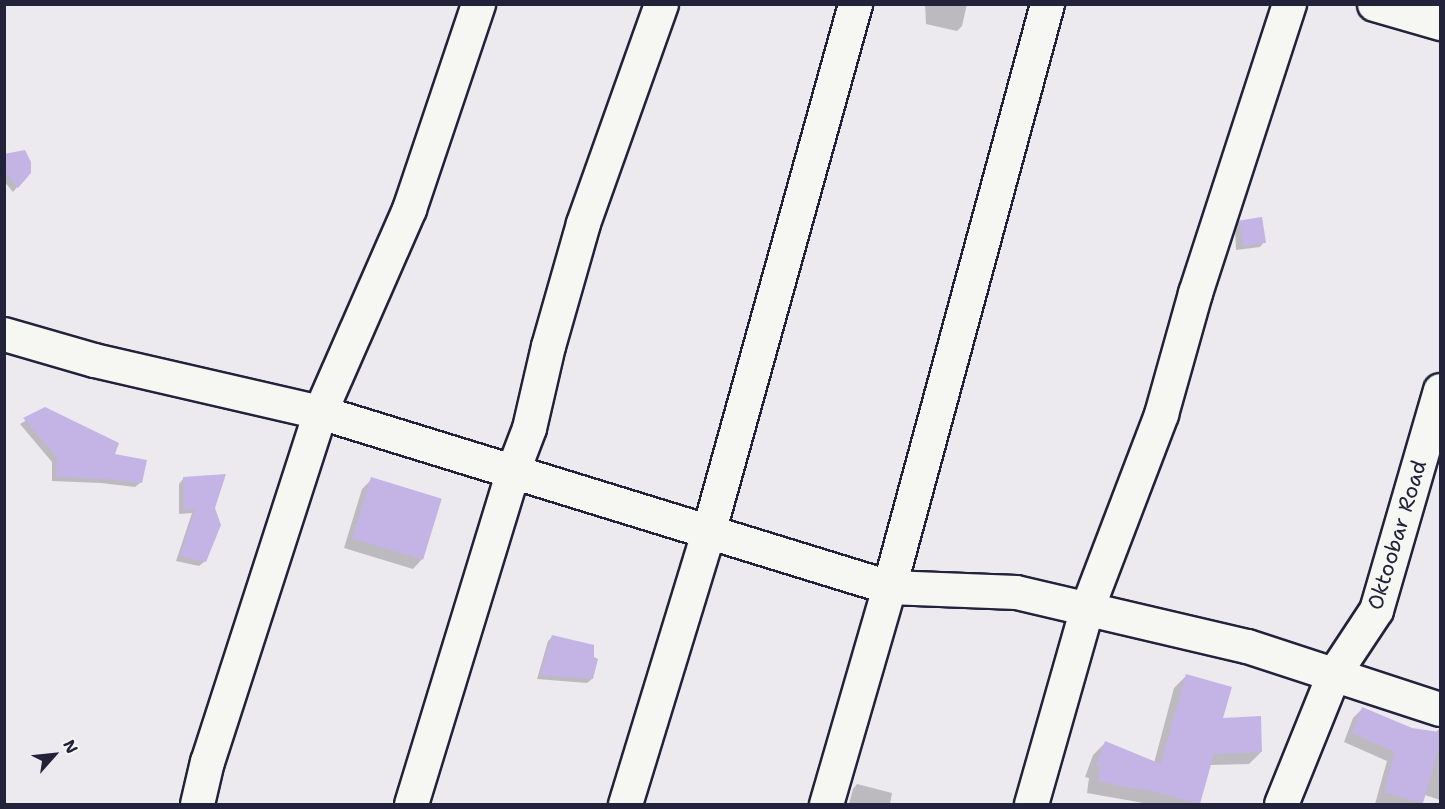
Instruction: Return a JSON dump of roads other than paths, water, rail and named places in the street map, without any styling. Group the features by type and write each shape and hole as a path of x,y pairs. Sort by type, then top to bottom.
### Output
{"street":[{"path":"197,804 207,761 320,412 409,209 478,4"},
{"path":"411,804 513,470 529,428 548,346 583,223 661,4"},
{"path":"625,804 708,533 855,4"},
{"path":"826,804 889,587 1047,4"},
{"path":"1031,804 1087,608 1161,414 1195,293 1289,4"},
{"path":"1374,4 1440,23"},
{"path":"4,334 94,360 320,412 889,587 1016,592 1247,646 1440,709"},
{"name":"Oktoobar Road","path":"1281,804 1333,675 1376,610 1440,390"}]}
